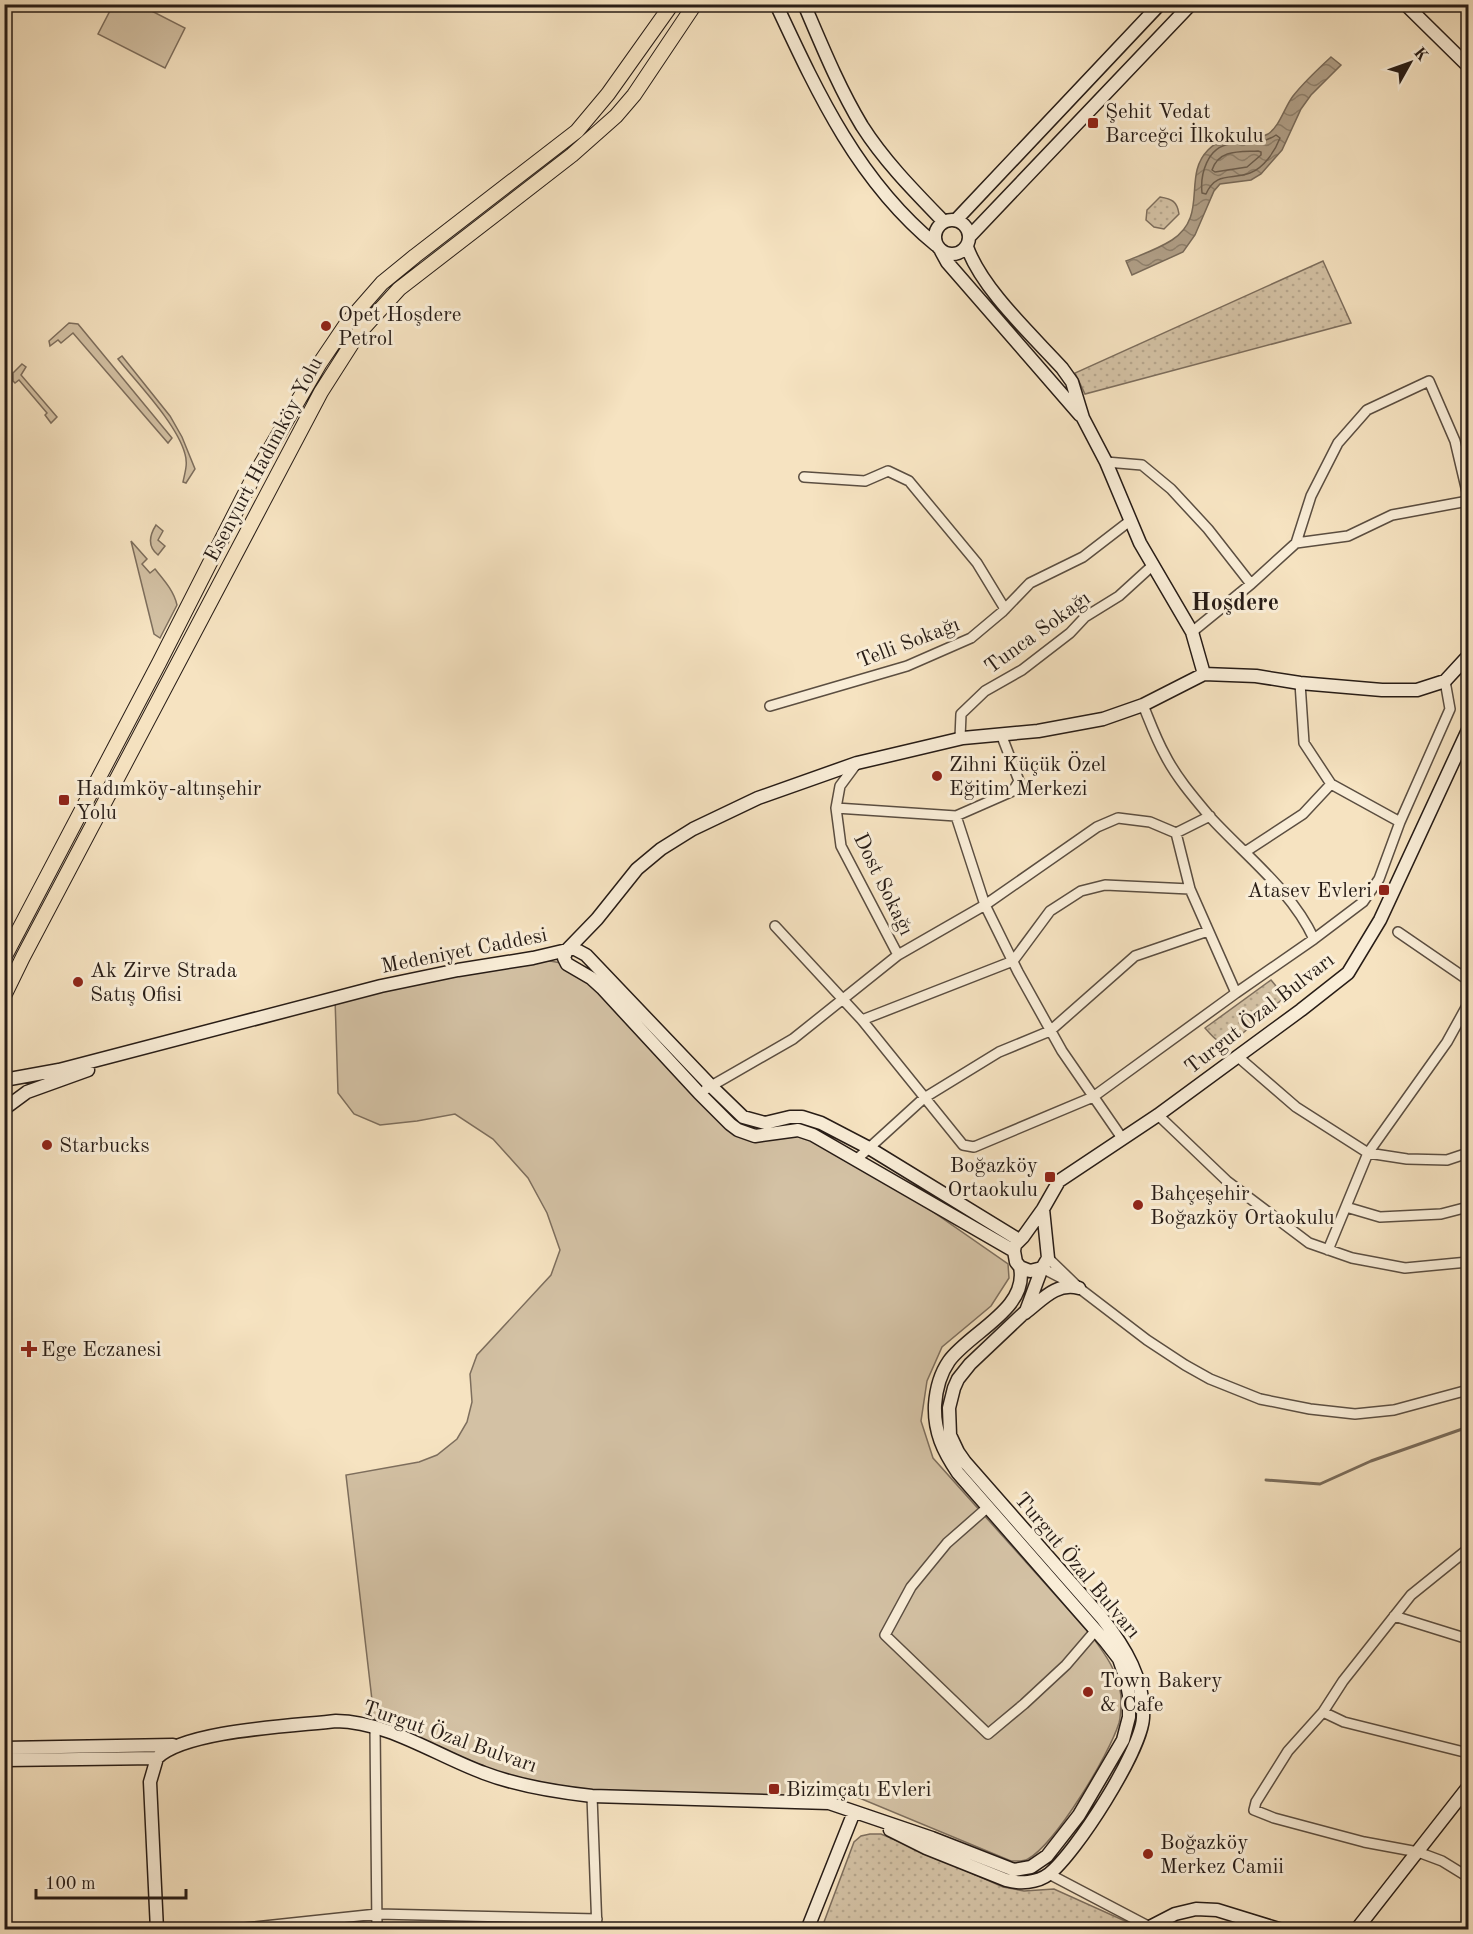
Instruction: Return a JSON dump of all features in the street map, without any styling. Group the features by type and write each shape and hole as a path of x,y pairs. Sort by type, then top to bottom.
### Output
{"main road":[{"name":"Esenyurt Hadımköy Yolu","path":"4,958 253,478 347,323 382,284 577,130 608,94 672,4"},
{"name":"Esenyurt Hadımköy Yolu","path":"4,996 321,392 357,334 399,289 572,155 616,116 638,90 695,4"},
{"path":"308,384 321,392"}],"street":[{"path":"776,4 816,89 850,146 901,212 946,254 958,254 1191,4"},
{"path":"804,4 840,86 863,128 906,183 950,221 965,226 973,263 993,291 1067,374 1076,391 1083,418 1106,462 1131,520 1153,565 1192,632 1204,674 1256,676 1300,683 1417,690 1445,681 1468,656"},
{"path":"1083,418 947,261 934,236 936,230 950,221 1160,4"},
{"path":"1405,4 1468,66"},
{"path":"1192,632 1251,584 1296,543 1311,496 1338,443 1367,410 1429,381 1455,441 1468,496"},
{"path":"1106,462 1142,465 1171,489 1208,529 1251,584"},
{"path":"804,477 865,481 888,471 909,481 976,563 1005,609"},
{"path":"1296,543 1348,536 1392,515 1468,501"},
{"name":"Telli Sokağı","path":"770,706 908,666 971,638 1005,609 1030,583 1083,557 1131,520"},
{"name":"Tunca Sokağı","path":"960,738 961,714 985,692 1022,670 1070,633 1085,616 1119,596 1153,565"},
{"name":"Medeniyet Caddesi","path":"166,1043 381,986 567,950 597,919 637,869 661,849 693,829 758,798 857,763 960,738 1038,731 1103,719 1143,705 1204,674"},
{"path":"775,926 862,1020 963,1145 974,1147 1093,1097 1363,902 1379,879 1400,822 1450,709 1445,681"},
{"path":"1300,683 1304,743 1331,784 1400,822"},
{"path":"1143,705 1165,757 1210,816 1306,922 1314,939"},
{"name":"Turgut Özal Bulvarı","path":"1019,1242 1059,1181 1158,1115 1348,973 1380,920 1464,753 1468,730"},
{"path":"836,808 956,816 1013,791 1019,781 1001,734"},
{"name":"Dost Sokağı","path":"857,763 840,786 836,808 841,846 898,955"},
{"path":"1245,852 1303,814 1331,784"},
{"path":"956,816 985,904 1013,961 1050,1031 1122,1138"},
{"path":"699,1094 793,1039 898,955 985,904 1097,827 1118,818 1150,822 1176,833 1210,816"},
{"path":"1176,833 1190,889 1236,993"},
{"path":"862,1020 1013,961 1050,911 1081,891 1105,885 1190,889"},
{"path":"857,1159 924,1098 999,1052 1050,1031 1135,956 1208,931"},
{"path":"1398,932 1468,980"},
{"path":"576,948 586,955 743,1117 765,1123 790,1117 812,1120 869,1148 1019,1242 813,1135 798,1131 762,1137 749,1135 730,1124 699,1094 602,988 567,963 564,955 567,950 576,948"},
{"path":"1329,1250 1368,1153 1447,1042 1468,1004"},
{"path":"4,1080 32,1076 166,1043"},
{"path":"4,1109 27,1092 166,1043"},
{"path":"1237,1056 1296,1107 1368,1153 1407,1159 1447,1160 1468,1153"},
{"path":"1158,1115 1227,1181 1309,1243 1352,1258 1405,1268 1468,1262"},
{"path":"1346,1207 1380,1217 1441,1214 1468,1207"},
{"path":"1019,1242 1016,1262 1020,1266 1030,1271 1045,1263 1049,1252 1045,1241 1042,1209"},
{"path":"1019,1242 1035,1235 1045,1241"},
{"path":"1045,1263 1147,1340 1185,1365 1210,1379 1260,1399 1336,1413 1366,1413 1394,1410 1468,1390"},
{"name":"Turgut Özal Bulvarı","path":"854,1812 926,1848 1005,1880 1027,1882 1049,1874 1081,1836 1118,1779 1140,1734 1143,1704 1140,1686 1123,1647 1111,1629 965,1462 950,1435 949,1408 958,1379 970,1364 1028,1308 1045,1263"},
{"name":"Turgut Özal Bulvarı","path":"157,1758 166,1750 177,1745 218,1735 353,1721 375,1726 485,1773 562,1793 592,1796 828,1803 932,1838 1007,1868 1022,1870 1038,1864 1055,1847 1079,1815 1115,1755 1126,1732 1130,1705 1126,1679 1119,1659 958,1473 945,1455 935,1427 935,1398 949,1361 1015,1298 1020,1284 1020,1266"},
{"path":"1022,1315 1059,1288 1069,1286 1078,1288"},
{"path":"988,1507 948,1543 911,1587 885,1635 988,1734 1066,1665 1096,1630"},
{"path":"1468,1549 1411,1595 1343,1681 1323,1712 1288,1751 1254,1810 1274,1818 1364,1842 1418,1852 1442,1861 1468,1877"},
{"path":"1394,1616 1468,1639"},
{"path":"1323,1712 1344,1722 1468,1753"},
{"path":"375,1726 377,1929"},
{"name":"Turgut Özal Bulvarı","path":"4,1748 177,1745"},
{"path":"4,1760 157,1758 150,1782 157,1929"},
{"path":"1356,1929 1468,1787"},
{"path":"592,1796 597,1929"},
{"path":"807,1929 854,1812"},
{"path":"1049,1874 1146,1928 1175,1914 1196,1909 1217,1910 1282,1929"},
{"path":"225,1929 377,1914 597,1919"}],"shaded area":[{"path":"113,5 140,5 185,28 165,68 98,34"},
{"path":"1160,197 1173,201 1179,214 1164,229 1154,227 1146,220 1147,210"},
{"path":"1323,261 1351,323 1085,394 1075,373"},
{"path":"69,323 78,324 172,438 168,443 73,333 61,343 58,340 50,346 49,341"},
{"path":"122,356 170,416 182,437 195,469 186,483 183,482 186,458 181,442 166,417 118,359"},
{"path":"22,364 26,367 21,375 57,417 51,423 45,415 47,413 19,380 15,383 13,381 13,373"},
{"path":"156,525 163,531 158,540 165,546 158,555 152,548 151,541"},
{"path":"131,541 147,559 142,564 150,573 155,569 176,600 177,605 160,638 154,634"},
{"path":"533,958 567,964 582,973 738,1130 798,1130 857,1159 1008,1264 1009,1278 991,1306 942,1347 927,1381 921,1421 933,1458 1091,1635 1114,1671 1121,1696 1119,1723 1093,1776 1053,1835 1040,1850 1028,1859 1011,1861 857,1797 592,1796 517,1783 375,1726 346,1475 419,1462 437,1455 457,1439 467,1422 472,1402 470,1374 477,1355 551,1275 560,1250 547,1213 528,1178 493,1139 455,1114 380,1125 354,1114 338,1093 335,998"},
{"path":"1271,980 1285,997 1230,1044 1219,1041 1205,1028"},
{"path":"881,1834 1003,1887 1024,1891 1054,1889 1134,1925 1129,1930 821,1930 854,1842 861,1836"}],"water":[{"path":"1331,57 1341,65 1311,95 1301,109 1282,150 1261,174 1251,180 1220,184 1214,191 1195,235 1183,252 1132,275 1126,261 1172,240 1183,230 1190,219 1197,172 1208,150 1223,140 1253,139 1272,131 1293,96"}],"waterway":[{"path":"1266,1480 1320,1484 1371,1461 1468,1427"}],"place":[{"name":"Şehit Vedat Barceğci İlkokulu","path":"1093,123"},
{"name":"Opet Hoşdere Petrol","path":"326,326"},
{"name":"Zihni Küçük Özel Eğitim Merkezi","path":"937,776"},
{"name":"Hadımköy-altınşehir Yolu","path":"64,800"},
{"name":"Atasev Evleri","path":"1384,890"},
{"name":"Ak Zirve Strada Satış Ofisi","path":"78,982"},
{"name":"Starbucks","path":"47,1145"},
{"name":"Boğazköy Ortaokulu","path":"1050,1177"},
{"name":"Bahçeşehir Boğazköy Ortaokulu","path":"1138,1205"},
{"name":"Ege Eczanesi","path":"29,1349"},
{"name":"Town Bakery & Cafe","path":"1088,1692"},
{"name":"Bizimçatı Evleri","path":"774,1789"},
{"name":"Boğazköy Merkez Camii","path":"1148,1854"}],"district":[{"name":"Hoşdere","path":"1235,602"}]}
